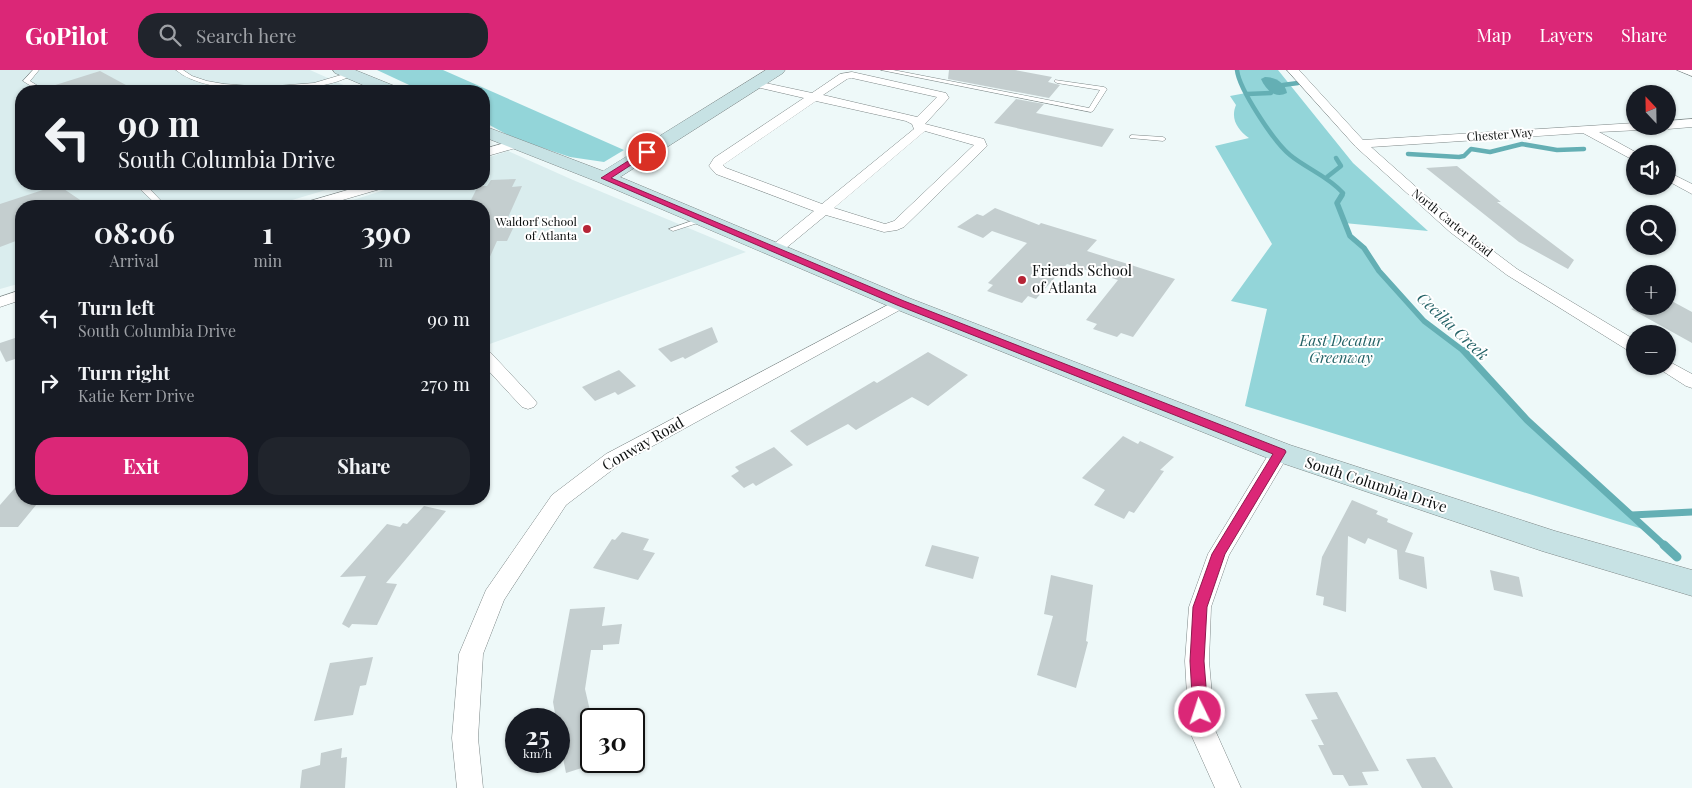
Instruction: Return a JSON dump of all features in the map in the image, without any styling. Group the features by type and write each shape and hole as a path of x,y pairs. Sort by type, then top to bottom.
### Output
{"main road":[{"path":"605,178 777,70"},
{"path":"346,72 377,85"},
{"name":"South Columbia Drive","path":"490,134 605,178 901,303 1280,452 1552,543 1692,583"}],"street":[{"name":"North Carter Road","path":"1293,70 1360,144 1455,229 1505,266 1626,341"},
{"path":"1683,70 1692,73"},
{"path":"756,84 814,96 910,118 919,124 980,142 981,146 899,224 884,228 824,210 720,171 716,166 719,161 814,96 844,76 852,75 942,95 943,98 919,124"},
{"path":"1676,124 1692,123"},
{"path":"775,250 920,130 919,124"},
{"name":"Chester Way","path":"1360,144 1626,127"},
{"path":"1586,130 1626,153"},
{"path":"490,151 515,144"},
{"path":"1676,181 1692,190"},
{"path":"324,200 351,190"},
{"path":"0,302 15,297"},
{"name":"Conway Road","path":"470,788 465,738 471,654 494,596 559,500 612,459 901,303"},
{"path":"490,362 528,403"},
{"path":"1676,372 1692,382"},
{"path":"1228,788 1202,730 1197,661 1200,607 1219,554 1280,452"}],"lane":[{"path":"33,85 26,81 36,70"},
{"path":"179,70 189,78 204,82 232,85"},
{"path":"884,70 1091,110 1104,89 1057,81"},
{"path":"316,85 346,72"},
{"path":"1132,137 1163,139"},
{"path":"146,190 156,200"},
{"path":"673,229 703,220"}],"shaded area":[{"path":"0,70 310,70 344,85 15,85 15,190 326,190 292,200 15,200 15,285 0,289"},
{"path":"1265,77 1279,81 1287,93 1279,95 1271,92 1265,87 1261,79"},
{"name":"Waldorf School of Atlanta","path":"508,151 746,252 490,344 490,200 353,200 385,190 490,190 490,157"}],"green space":[{"path":"377,70 443,70 477,85 409,85"},
{"name":"East Decatur Greenway","path":"1237,70 1278,70 1353,163 1428,231 1344,223 1350,236 1364,248 1379,271 1424,321 1464,351 1527,420 1649,531 1245,406 1267,309 1231,301 1272,244 1215,146 1249,138 1236,124 1234,110 1236,105 1230,96 1246,93 1238,80"},
{"path":"490,91 624,150 604,162 570,157 513,138 490,125"}],"building":[{"path":"949,70 1015,70 1052,77 1048,82 1060,85 1049,98 948,79"},
{"path":"100,71 126,85 55,85"},
{"path":"1016,99 1044,104 1036,113 1114,129 1102,147 994,123"},
{"path":"1457,166 1501,202 1497,202 1574,260 1568,269 1519,242 1426,168"},
{"path":"516,179 512,187 522,186 506,222 516,222 507,241 497,241 490,257 490,200 471,200 476,190 490,190 491,180"},
{"path":"43,190 65,190 80,200 15,200 15,241 0,247 0,204"},
{"name":"Friends School of Atlanta","path":"995,208 1039,225 1041,223 1097,240 1087,251 1175,279 1133,337 1121,333 1117,337 1093,329 1097,324 1086,320 1118,280 1067,264 1036,299 1028,296 1022,303 987,291 993,285 988,283 1027,243 992,231 983,238 957,227 977,214 983,216"},
{"path":"1676,303 1692,312 1692,343 1676,334 1676,325 1660,325 1642,315 1676,315"},
{"path":"712,327 718,342 685,359 683,357 671,362 658,349"},
{"path":"15,338 15,359 6,362 0,350 0,343"},
{"path":"928,352 968,375 928,406 912,397 856,430 848,424 807,446 790,431 874,381 877,383"},
{"path":"619,370 636,386 618,395 615,392 595,401 582,387"},
{"path":"1123,436 1138,444 1140,441 1174,457 1160,470 1164,471 1134,513 1129,511 1124,519 1094,505 1105,490 1082,478"},
{"path":"774,447 793,465 756,486 753,483 744,488 731,476 739,471 735,467"},
{"path":"15,488 15,505 36,505 18,527 0,527 0,505"},
{"path":"1352,500 1378,511 1376,514 1388,519 1387,522 1413,533 1405,552 1424,557 1427,589 1399,579 1397,550 1368,538 1365,544 1348,536 1346,612 1323,605 1324,597 1316,595 1322,557"},
{"path":"424,506 446,511 386,583 397,584 377,625 352,624 349,628 342,624 366,576 340,577 387,524 400,527 403,523 407,524"},
{"path":"622,532 649,539 643,550 655,553 638,580 593,568 612,539 615,540"},
{"path":"932,545 979,557 973,579 925,566"},
{"path":"1490,570 1519,577 1523,597 1494,590"},
{"path":"1051,575 1093,585 1086,641 1088,642 1076,688 1037,675 1053,616 1044,614"},
{"path":"605,607 602,626 622,624 619,644 603,645 603,650 591,650 585,689 589,708 580,708 580,769 570,772 570,708 554,708 553,702 570,609"},
{"path":"373,657 366,685 360,686 353,715 314,721 330,663"},
{"path":"1337,692 1379,771 1362,772 1368,785 1349,786 1343,775 1333,775 1318,745 1324,745 1311,720 1318,719 1305,694"},
{"path":"342,748 341,758 347,757 345,788 300,788 302,770 320,765 321,753"},
{"path":"1435,757 1453,788 1422,788 1406,759"}],"waterway":[{"name":"Cecilia Creek","path":"1237,70 1239,79 1250,102 1275,139 1290,155 1337,187 1343,193 1341,196"},
{"path":"1283,85 1298,83"},
{"path":"1247,94 1271,93"},
{"path":"1408,154 1459,157 1464,156 1471,149 1490,152 1522,144 1557,150 1584,149"},
{"path":"1327,177 1341,166 1336,158"},
{"name":"Cecilia Creek","path":"1342,195 1337,203 1350,236 1364,248 1379,271 1424,321 1465,352"},
{"name":"Cecilia Creek","path":"1465,352 1527,420 1666,547"},
{"path":"1632,515 1692,512"},
{"name":"Cecilia Creek","path":"1664,545 1677,557"}],"place":[{"name":"Waldorf School of Atlanta","path":"587,229"},
{"name":"Friends School of Atlanta","path":"1022,280"}],"route":[{"path":"647,152 605,178 901,303 1280,452 1219,554 1200,607 1197,661 1200,712"}]}
